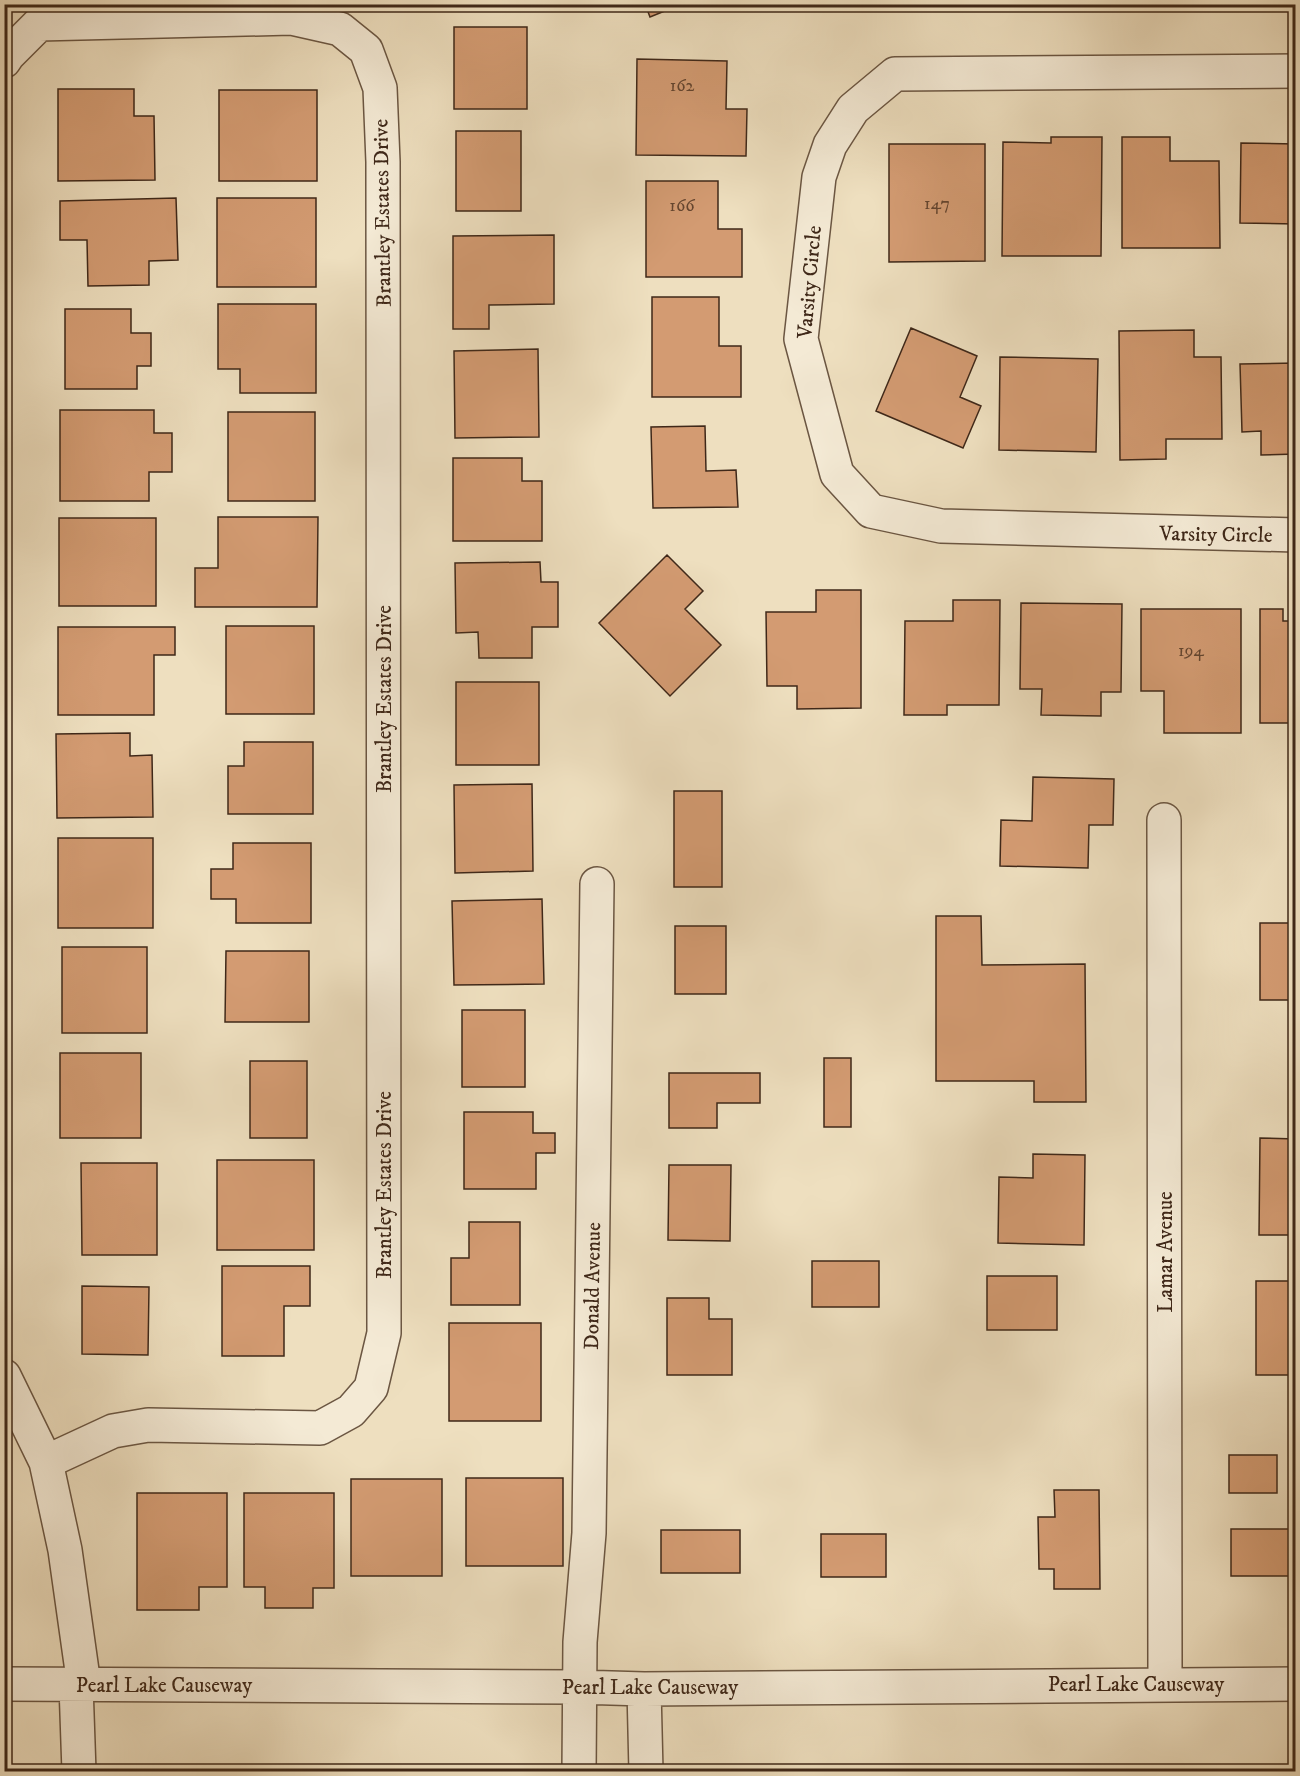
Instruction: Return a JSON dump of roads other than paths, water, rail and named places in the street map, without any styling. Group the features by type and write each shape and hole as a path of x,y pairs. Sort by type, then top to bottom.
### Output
{"street":[{"name":"Brantley Estates Drive","path":"4,62 8,55 39,24 291,18 340,29 366,50 380,88 383,162 384,1334 371,1388 351,1411 320,1428 148,1425 113,1431 46,1462"},
{"name":"Varsity Circle","path":"1296,71 895,74 852,109 830,145 819,177 801,339 837,474 871,511 941,526 1296,535"},
{"name":"Lamar Avenue","path":"1164,820 1165,1684"},
{"name":"Donald Avenue","path":"579,1772 578,1687 589,1533 597,884"},
{"path":"4,1376 46,1462 65,1550 80,1685 79,1772"},
{"name":"Pearl Lake Causeway","path":"4,1684 645,1689 1296,1684"},
{"path":"645,1689 646,1772"}]}
